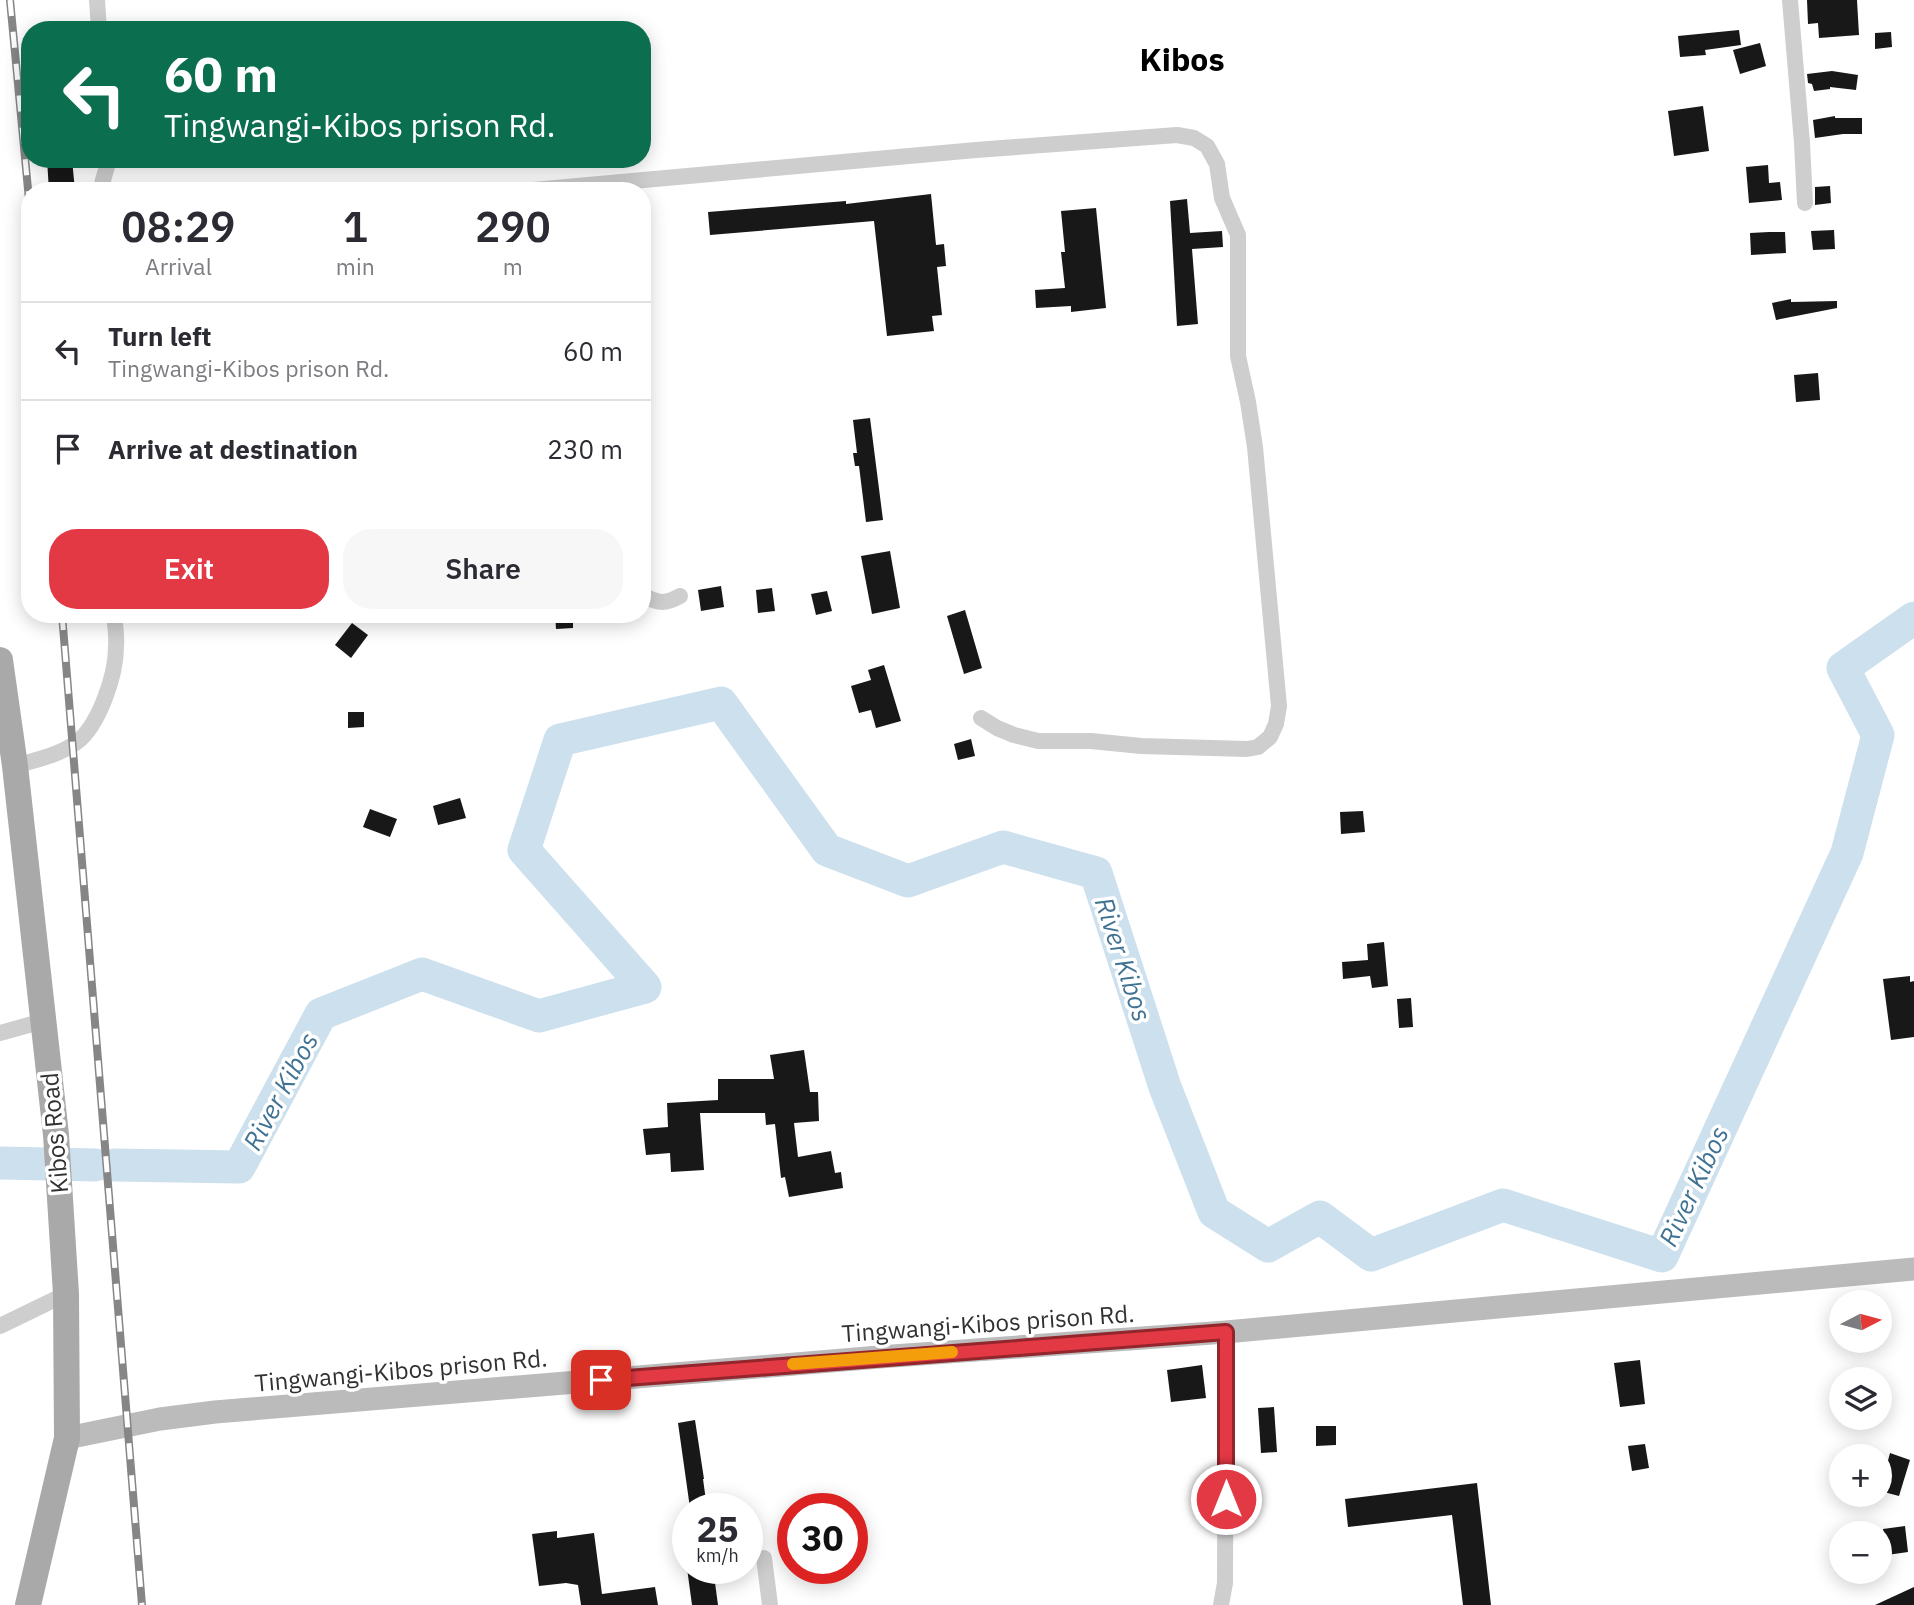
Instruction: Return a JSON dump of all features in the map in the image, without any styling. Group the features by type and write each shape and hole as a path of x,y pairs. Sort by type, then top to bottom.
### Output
{"main road":[{"name":"Kibos Road","path":"0,660 15,766 56,1135 66,1294 66,1438 28,1605"}],"street":[{"path":"97,0 98,21"},
{"path":"1790,0 1805,203"},
{"path":"622,182 1177,135 1194,138 1207,146 1217,164 1222,198 1238,235 1238,356 1255,447 1279,706 1276,724 1269,737 1258,747 1206,749 1038,740 1014,735 981,718"},
{"path":"651,599 666,603 680,596"},
{"path":"15,766 64,750 90,729 109,688 117,649 115,623"},
{"path":"0,1033 43,1021"},
{"name":"Tingwangi-Kibos prison Rd.","path":"66,1438 126,1425 215,1412 865,1358 1226,1332 1914,1269"},
{"path":"0,1326 66,1294"},
{"path":"1221,1605 1225,1583 1226,1332"},
{"path":"764,1558 769,1605"}],"building":[{"path":"1807,0 1857,0 1859,35 1819,38 1818,23 1808,24"},
{"path":"1739,30 1741,45 1705,50 1706,55 1680,57 1678,36"},
{"path":"1891,32 1892,47 1875,49 1875,33"},
{"path":"1760,43 1766,66 1740,74 1733,50"},
{"path":"1832,71 1858,75 1856,90 1830,87 1814,91 1812,84 1808,83 1807,74"},
{"path":"1703,106 1709,151 1674,156 1668,111"},
{"path":"1835,116 1862,118 1862,134 1815,138 1813,120"},
{"path":"1768,165 1769,183 1780,182 1782,200 1749,203 1746,167"},
{"path":"48,168 73,168 74,182 48,182"},
{"path":"1830,186 1831,203 1815,205 1815,187"},
{"path":"931,194 936,245 944,244 946,266 937,267 942,315 932,316 934,331 887,336 874,221 710,235 708,212 846,201 846,204"},
{"path":"1187,199 1190,233 1222,231 1223,247 1192,249 1198,324 1177,326 1170,201"},
{"path":"1096,208 1106,308 1071,312 1071,306 1036,308 1035,290 1065,288 1061,252 1065,252 1061,211"},
{"path":"1834,230 1835,249 1813,250 1811,231"},
{"path":"1785,232 1786,253 1751,255 1750,233"},
{"path":"1791,299 1791,302 1837,301 1837,308 1776,320 1772,303"},
{"path":"1818,373 1820,400 1796,402 1794,375"},
{"path":"870,418 883,520 866,522 859,466 855,466 853,453 857,453 853,420"},
{"path":"890,551 900,608 872,614 861,556"},
{"path":"721,586 724,607 701,611 698,590"},
{"path":"772,588 775,611 758,613 756,590"},
{"path":"827,591 832,611 816,615 811,594"},
{"path":"965,610 982,668 964,674 947,616"},
{"path":"352,623 368,635 351,658 335,645"},
{"path":"556,623 573,623 573,628 556,629"},
{"path":"884,665 901,721 876,728 871,710 859,713 851,686 871,680 868,670"},
{"path":"348,712 364,712 364,727 348,728"},
{"path":"971,739 975,756 958,760 954,744"},
{"path":"460,798 466,818 438,825 433,806"},
{"path":"370,809 397,819 390,837 363,827"},
{"path":"1363,811 1365,832 1341,834 1340,812"},
{"path":"1384,942 1388,986 1372,988 1370,976 1343,979 1342,962 1368,960 1367,944"},
{"path":"1910,976 1910,982 1914,981 1914,1037 1891,1040 1883,979"},
{"path":"1411,998 1413,1027 1399,1028 1397,999"},
{"path":"804,1050 810,1092 818,1092 819,1121 794,1123 798,1157 831,1151 835,1173 841,1172 843,1188 789,1197 785,1177 781,1178 775,1124 766,1125 765,1113 700,1113 704,1170 671,1172 670,1153 646,1155 643,1129 668,1127 667,1103 718,1100 718,1079 774,1079 770,1055"},
{"path":"1640,1360 1645,1404 1620,1407 1614,1363"},
{"path":"1202,1365 1206,1398 1171,1402 1167,1370"},
{"path":"1274,1407 1277,1452 1261,1453 1258,1408"},
{"path":"695,1420 705,1493 688,1493 678,1423"},
{"path":"1316,1426 1336,1426 1336,1445 1316,1446"},
{"path":"1645,1444 1649,1468 1632,1471 1628,1446"},
{"path":"1892,1454 1910,1460 1899,1496 1892,1494"},
{"path":"1477,1483 1491,1605 1463,1605 1452,1515 1348,1527 1345,1499"},
{"path":"1905,1526 1908,1552 1892,1554 1892,1528"},
{"path":"557,1531 557,1538 594,1533 602,1594 655,1587 658,1605 581,1605 578,1585 566,1583 539,1586 532,1534"},
{"path":"689,1584 715,1584 718,1605 692,1605"},
{"path":"1914,1587 1914,1605 1875,1605"}],"waterway":[{"name":"River Kibos","path":"115,1165 239,1167 321,1014 422,974 539,1016 645,987 524,850 560,740 721,703 827,850 908,881 1003,847 1096,873 1165,1087 1214,1212 1268,1246 1320,1217 1371,1255 1503,1205 1662,1256 1847,853 1878,735 1843,668 1914,618"},
{"path":"0,1163 96,1165"}],"railway":[{"path":"10,0 21,116"},
{"path":"26,168 27,182"},
{"path":"63,623 142,1605"}],"slow traffic":[{"path":"793,1364 952,1352"}],"district":[{"name":"Kibos","path":"1182,59"}],"route":[{"path":"601,1380 1226,1332 1226,1499"}]}
